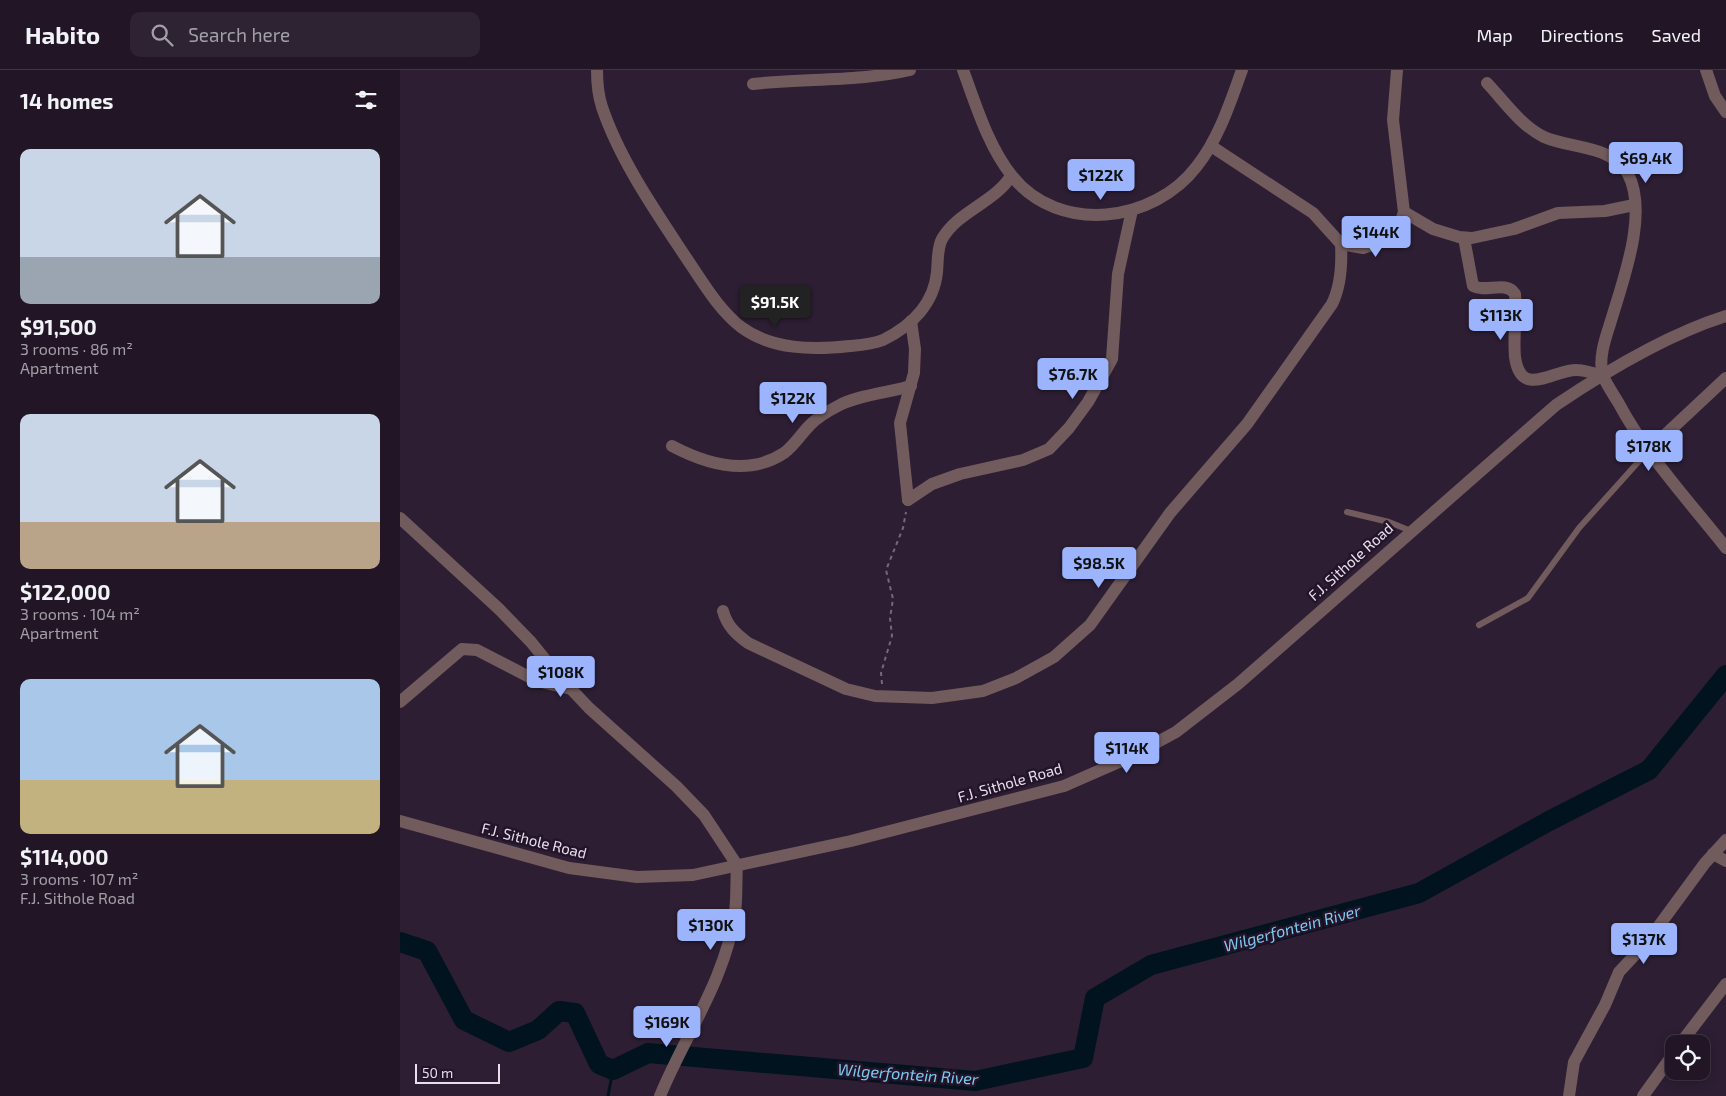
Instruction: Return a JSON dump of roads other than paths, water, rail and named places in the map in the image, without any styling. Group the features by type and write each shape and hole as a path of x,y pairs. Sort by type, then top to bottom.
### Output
{"street":[{"path":"597,70 598,90 602,108 638,181 710,292 727,314 741,327 758,337 798,349 821,349 866,344 882,340 911,321 928,304 933,293 941,240 952,227 1003,189 1011,176"},
{"path":"753,84 797,75 853,78 910,70"},
{"path":"963,70 984,128 1011,176 1028,193 1071,213 1090,216 1118,214 1132,210 1162,197 1183,181 1197,167 1211,146 1222,124 1242,70"},
{"path":"1211,146 1312,213 1340,244 1363,248 1387,238 1399,227 1404,212 1393,120 1397,70"},
{"path":"1706,70 1715,96 1726,112"},
{"path":"1487,83 1523,122 1544,136 1603,153 1622,164 1632,182 1634,205 1633,246 1604,343 1602,366 1604,376 1626,417 1649,450 1726,548"},
{"path":"1404,212 1433,229 1464,238 1472,238 1514,229 1558,213 1605,211 1634,205"},
{"path":"911,321 915,349 914,373 900,422 908,500 932,484 960,474 1023,460 1048,450 1069,428 1088,402 1112,359 1118,274 1132,210"},
{"path":"1464,238 1473,286 1479,289 1504,287 1512,290 1515,294 1516,358 1518,369 1522,374 1532,380 1542,380 1577,370 1604,376"},
{"path":"723,611 726,622 737,635 748,643 846,689 875,696 932,698 983,691 1016,678 1054,656 1090,625 1170,513 1247,424 1332,304 1337,294 1339,280 1340,244"},
{"name":"F.J. Sithole Road","path":"400,821 569,868 637,877 693,875 851,841 1064,786 1128,758 1176,732 1238,684 1556,405 1604,376 1699,324 1726,316"},
{"path":"1649,450 1726,378"},
{"path":"672,446 695,458 720,466 749,465 768,461 784,452 812,424 840,404 911,386"},
{"path":"400,518 499,609 531,642 570,689 676,786 704,815 737,866 736,911 730,939 720,967 689,1037 670,1072 660,1096"},
{"path":"400,702 462,649 467,648 478,650 537,681 570,689"},
{"path":"1569,1096 1574,1062 1605,1005 1619,972 1647,942 1713,854 1726,840"},
{"path":"1713,854 1726,861"},
{"path":"1687,1035 1726,984"},
{"path":"1643,1096 1665,1065"}],"lane":[{"path":"1479,625 1528,598 1579,528 1649,450"},
{"path":"1347,512 1389,522 1411,531"}],"waterway":[{"name":"Wilgerfontein River","path":"400,942 427,951 464,1020 509,1042 538,1030 559,1011 575,1013 599,1064 613,1070 648,1053 975,1081 1083,1058 1095,998 1151,965 1419,893 1549,821 1649,770 1726,675"},
{"path":"608,1096 613,1070"}]}
